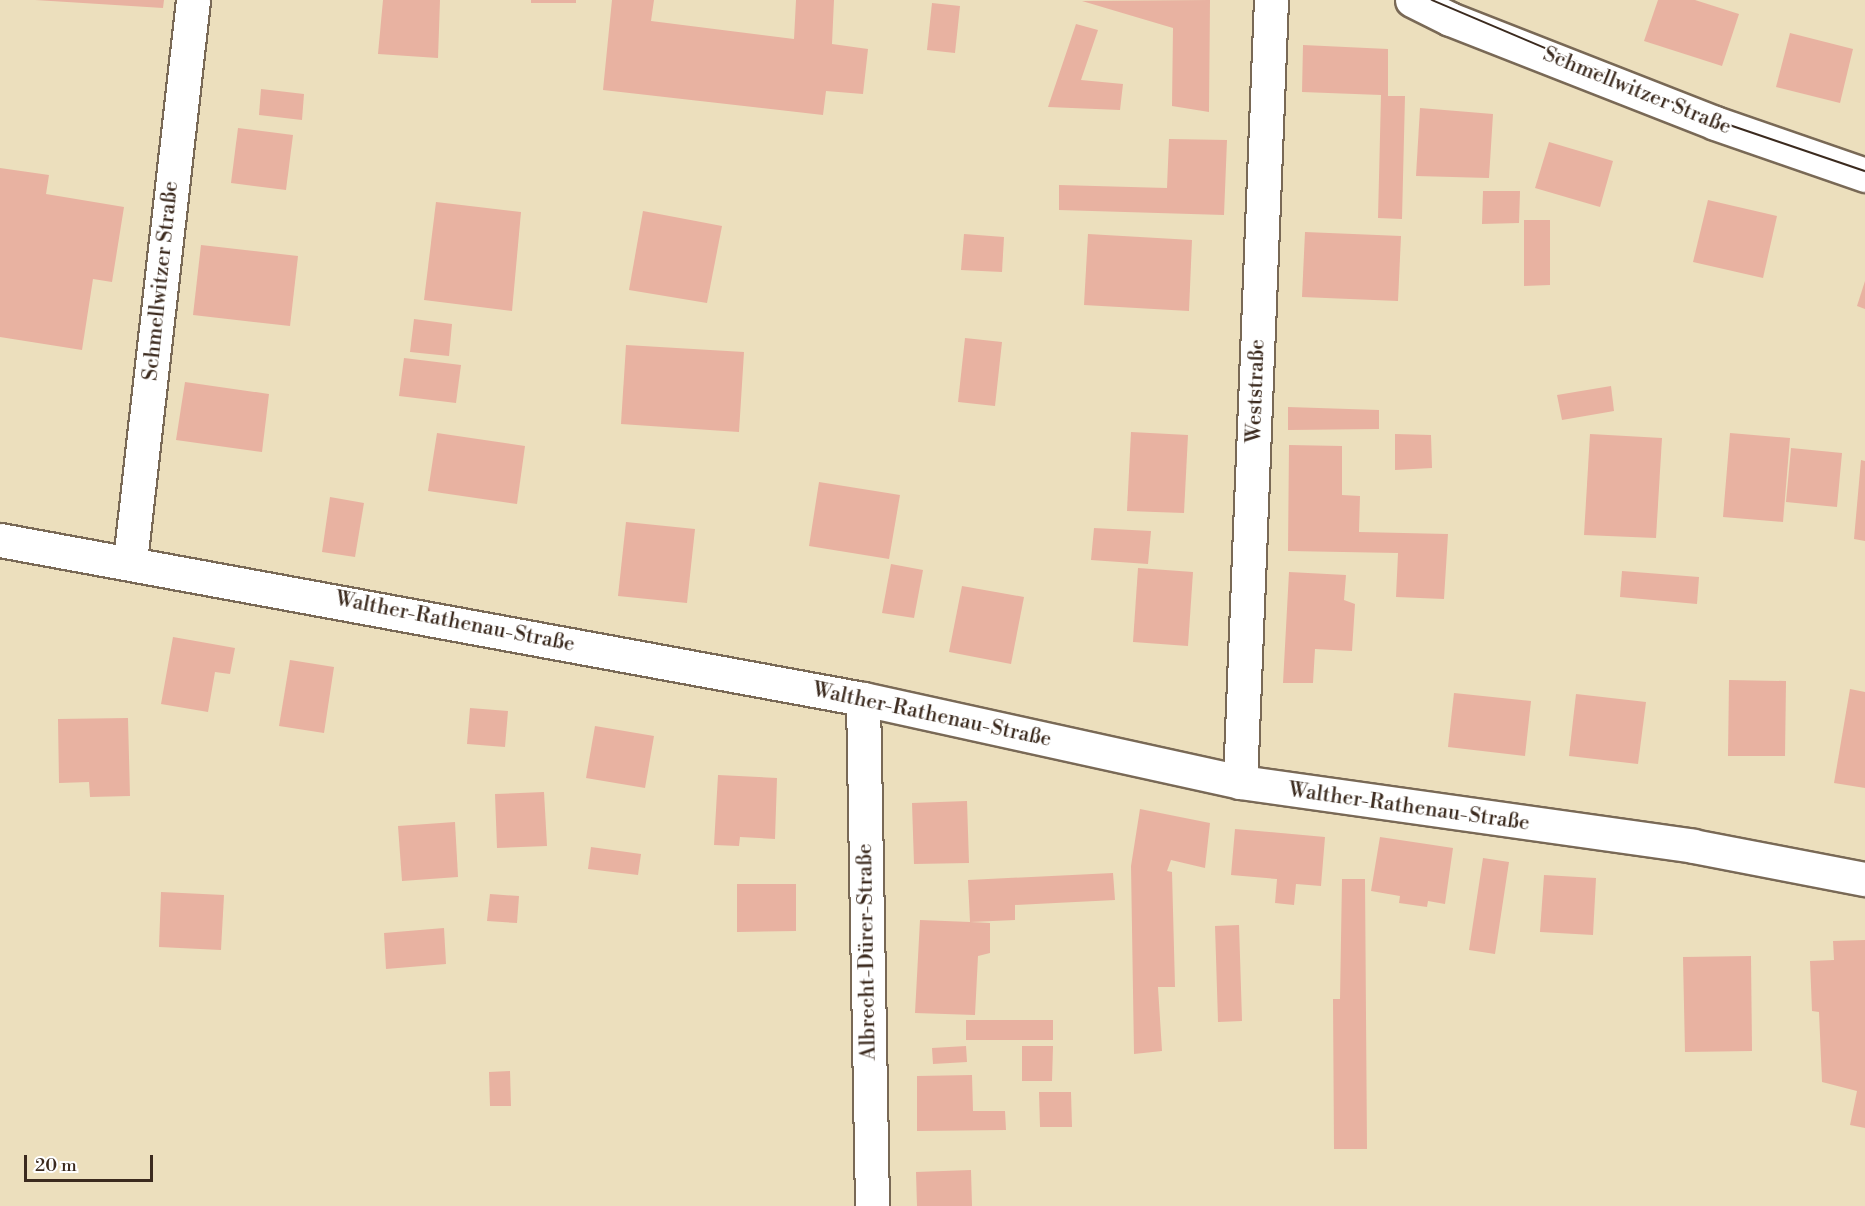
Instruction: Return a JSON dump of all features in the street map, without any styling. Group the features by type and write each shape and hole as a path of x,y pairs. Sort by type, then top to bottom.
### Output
{"street":[{"name":"Schmellwitzer Straße","path":"130,561 193,0"},
{"name":"Weststraße","path":"1240,782 1271,0"},
{"name":"Schmellwitzer Straße","path":"1412,0 1450,19 1715,123 1865,175"},
{"name":"Walther-Rathenau-Straße","path":"0,540 130,561 862,699 1240,782 1693,846 1865,879"},
{"name":"Albrecht-Dürer-Straße","path":"862,699 872,1206"}],"building":[{"path":"35,0 164,0 163,8"},
{"path":"383,0 440,0 438,58 378,54"},
{"path":"531,0 576,0 576,3 531,3"},
{"path":"612,0 654,0 651,21 794,39 796,0 834,0 832,44 868,49 863,94 826,91 823,115 603,90"},
{"path":"1210,0 1209,112 1172,106 1173,28 1082,1"},
{"path":"1658,0 1695,0 1739,14 1722,66 1644,41"},
{"path":"932,3 960,6 955,53 927,50"},
{"path":"1076,24 1098,30 1081,80 1123,84 1120,110 1048,107"},
{"path":"1790,33 1853,49 1840,103 1776,87"},
{"path":"1303,45 1388,49 1388,96 1405,96 1402,219 1378,218 1381,95 1302,92"},
{"path":"261,89 304,94 302,120 259,115"},
{"path":"1420,108 1493,114 1489,178 1416,176"},
{"path":"238,128 293,135 286,190 231,183"},
{"path":"1169,139 1227,140 1224,215 1059,210 1059,185 1167,188"},
{"path":"1549,142 1613,161 1600,207 1535,188"},
{"path":"0,168 49,175 46,194 124,207 112,282 93,279 82,350 0,337"},
{"path":"1483,191 1520,191 1519,223 1482,224"},
{"path":"1708,200 1777,216 1763,278 1693,262"},
{"path":"436,202 521,212 512,311 424,300"},
{"path":"643,211 722,226 707,303 629,290"},
{"path":"1524,220 1550,220 1550,285 1524,286"},
{"path":"1305,232 1401,236 1398,301 1302,297"},
{"path":"964,234 1004,237 1002,272 961,270"},
{"path":"1088,234 1192,240 1189,311 1084,305"},
{"path":"201,245 298,256 290,326 193,315"},
{"path":"1865,281 1865,309 1857,306"},
{"path":"414,319 452,324 449,356 410,352"},
{"path":"965,338 1002,342 995,406 958,402"},
{"path":"626,345 744,352 739,432 621,424"},
{"path":"404,358 461,365 456,403 399,396"},
{"path":"185,382 269,394 262,452 176,440"},
{"path":"1611,386 1614,411 1562,420 1557,395"},
{"path":"1288,407 1379,410 1379,429 1288,430"},
{"path":"1131,432 1188,435 1184,513 1127,511"},
{"path":"437,433 525,446 517,504 428,491"},
{"path":"1730,433 1790,438 1783,522 1723,517"},
{"path":"1395,434 1431,435 1432,468 1395,470"},
{"path":"1590,434 1662,438 1656,538 1584,535"},
{"path":"1289,445 1342,446 1342,495 1360,496 1359,532 1448,534 1444,599 1396,597 1398,553 1288,551"},
{"path":"1791,448 1842,453 1837,507 1786,502"},
{"path":"1861,460 1865,461 1865,541 1854,539"},
{"path":"819,482 900,495 889,559 809,546"},
{"path":"330,497 364,503 355,557 322,552"},
{"path":"626,522 695,529 687,603 618,596"},
{"path":"1094,528 1151,531 1148,564 1091,560"},
{"path":"891,564 923,570 914,618 882,613"},
{"path":"1138,568 1193,572 1188,646 1133,642"},
{"path":"1622,571 1699,577 1697,604 1620,597"},
{"path":"1289,572 1346,575 1344,600 1355,604 1352,651 1315,649 1313,683 1283,683"},
{"path":"962,586 1024,597 1011,664 949,652"},
{"path":"173,637 235,648 230,674 215,672 208,712 161,704"},
{"path":"290,660 334,667 324,733 279,726"},
{"path":"1729,680 1786,681 1785,756 1728,756"},
{"path":"1850,689 1865,692 1865,788 1834,783"},
{"path":"1454,693 1531,701 1525,756 1448,747"},
{"path":"1576,694 1646,702 1638,764 1569,756"},
{"path":"470,708 508,711 505,747 467,744"},
{"path":"128,718 130,796 90,797 89,782 59,783 58,719"},
{"path":"595,726 654,736 645,788 586,778"},
{"path":"718,775 777,778 775,839 740,837 739,846 714,845"},
{"path":"544,792 547,846 497,848 495,794"},
{"path":"967,801 969,863 914,864 912,803"},
{"path":"1140,809 1210,823 1205,868 1171,860 1167,871 1172,872 1175,987 1158,987 1162,1051 1134,1054 1131,866"},
{"path":"455,822 458,877 402,881 398,826"},
{"path":"1235,829 1325,837 1321,886 1296,884 1294,905 1275,903 1277,879 1231,875"},
{"path":"1380,837 1453,848 1445,904 1428,901 1427,907 1399,903 1400,896 1371,891"},
{"path":"591,847 641,854 638,875 588,869"},
{"path":"1483,858 1509,862 1495,954 1469,950"},
{"path":"1113,873 1115,900 1015,905 1015,920 970,922 968,880"},
{"path":"1544,875 1596,878 1593,935 1540,932"},
{"path":"1342,879 1365,879 1367,1149 1334,1149 1333,999 1340,999"},
{"path":"737,884 796,884 796,931 737,932"},
{"path":"161,892 224,895 221,950 159,947"},
{"path":"490,894 519,896 517,923 487,921"},
{"path":"920,920 990,923 990,953 978,956 975,1015 915,1013"},
{"path":"1239,925 1242,1021 1218,1022 1215,926"},
{"path":"444,928 446,964 386,969 384,933"},
{"path":"1865,940 1865,1128 1850,1125 1857,1091 1822,1082 1819,1012 1812,1011 1810,961 1834,960 1833,941"},
{"path":"1751,956 1752,1051 1685,1052 1683,957"},
{"path":"966,1020 1053,1020 1053,1040 966,1040"},
{"path":"966,1046 967,1062 933,1064 932,1048"},
{"path":"1022,1046 1053,1046 1052,1081 1022,1081"},
{"path":"510,1071 511,1106 490,1106 489,1072"},
{"path":"972,1075 973,1111 1005,1111 1006,1130 917,1131 917,1076"},
{"path":"1039,1092 1071,1092 1072,1127 1040,1127"},
{"path":"971,1170 972,1206 917,1206 916,1172"}],"tram line":[{"path":"1432,0 1715,120 1865,171"}]}
